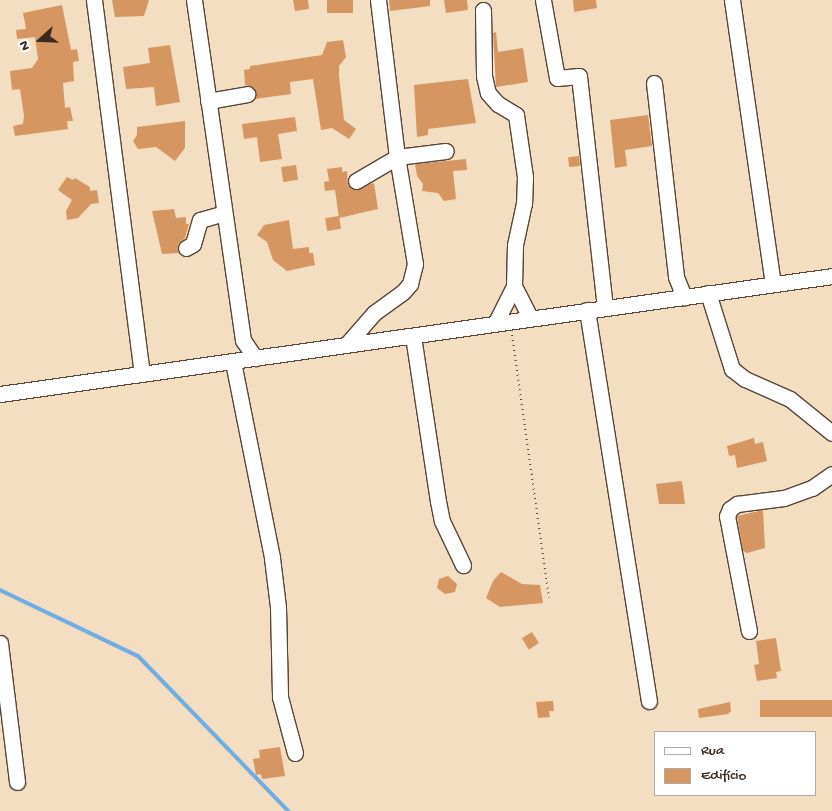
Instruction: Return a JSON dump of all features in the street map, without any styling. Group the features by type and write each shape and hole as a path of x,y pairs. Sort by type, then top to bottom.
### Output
{"street":[{"path":"94,0 142,373"},
{"path":"194,0 243,340 256,358"},
{"path":"348,344 374,313 403,292 414,274 415,259 397,156 378,0"},
{"path":"543,0 557,78 579,76 605,307"},
{"path":"732,0 773,284"},
{"path":"483,10 484,76 488,93 498,104 516,115 525,177 524,203 514,245 514,286 503,321"},
{"path":"654,83 676,277 684,297"},
{"path":"208,101 248,94"},
{"path":"356,181 397,156 446,151"},
{"path":"186,248 192,244 200,220 224,213"},
{"path":"0,394 413,336 530,317 832,276"},
{"path":"665,299 676,277"},
{"path":"514,286 530,317"},
{"path":"708,293 732,369 745,379 790,399 832,433"},
{"path":"587,310 649,701"},
{"path":"413,336 442,521 463,566"},
{"path":"243,340 231,362 272,558 278,607 280,697 295,753"},
{"path":"749,632 728,516 730,509 737,504 784,498 812,488 832,474"},
{"path":"0,643 16,782"}],"path":[{"path":"503,321 549,597"}],"building":[{"path":"112,0 149,0 144,16 115,17"},
{"path":"293,0 308,0 309,9 295,11"},
{"path":"327,0 353,0 353,13 327,13"},
{"path":"389,0 430,0 430,6 390,11"},
{"path":"444,0 467,0 468,10 446,13"},
{"path":"573,0 596,0 597,8 574,12"},
{"path":"62,5 71,50 77,49 79,61 73,62 74,81 63,83 65,108 70,107 73,121 67,121 68,129 15,136 13,126 23,124 24,116 20,89 12,90 10,71 32,68 38,59 35,37 17,39 16,30 26,29 23,13"},
{"path":"496,32 498,52 523,48 528,82 496,87 493,33"},
{"path":"343,40 346,57 339,66 339,76 344,120 356,129 349,139 332,128 321,130 313,79 290,82 291,94 255,99 254,88 245,85 244,70 250,69 250,66 322,55 327,42"},
{"path":"170,45 180,102 156,106 154,87 126,89 123,67 150,63 148,48"},
{"path":"468,79 476,123 428,129 428,135 417,137 414,85"},
{"path":"648,115 652,146 625,150 627,166 615,168 610,120"},
{"path":"295,117 297,131 278,134 282,159 260,162 257,137 244,139 242,124"},
{"path":"185,121 185,148 175,161 156,147 138,149 133,141 137,135 137,127"},
{"path":"579,156 580,166 569,167 568,157"},
{"path":"466,159 467,170 453,171 456,199 444,201 438,193 422,191 423,184 417,176 415,164"},
{"path":"296,165 298,180 283,182 281,167"},
{"path":"342,167 342,172 347,171 348,185 352,189 374,183 378,209 339,218 335,190 325,191 324,182 329,181 327,169"},
{"path":"67,177 73,180 75,178 90,187 90,191 97,190 99,203 91,204 78,218 67,220 66,211 72,200 58,190"},
{"path":"174,209 176,218 186,217 186,224 189,224 185,238 178,244 179,253 162,254 152,211"},
{"path":"339,216 341,229 327,231 325,218"},
{"path":"289,220 293,249 309,247 309,253 313,253 315,265 287,271 273,260 267,242 257,235 264,225"},
{"path":"754,438 755,444 763,442 767,461 737,468 735,455 729,456 727,446"},
{"path":"682,481 685,504 659,504 656,484"},
{"path":"763,510 765,548 747,553 743,551 737,516"},
{"path":"501,572 522,584 540,585 543,603 500,607 486,598 493,581"},
{"path":"448,576 457,584 455,592 445,594 437,588 439,579"},
{"path":"532,632 539,643 529,649 522,638"},
{"path":"776,638 781,671 776,672 777,678 757,681 754,665 759,664 756,641"},
{"path":"760,700 832,700 832,717 760,717"},
{"path":"553,701 554,711 549,711 550,717 538,718 536,702"},
{"path":"730,702 731,711 728,714 699,718 698,709"},
{"path":"280,747 285,776 262,779 261,774 256,775 253,759 260,758 259,750"}],"waterway":[{"path":"0,590 138,656 288,811"}]}
